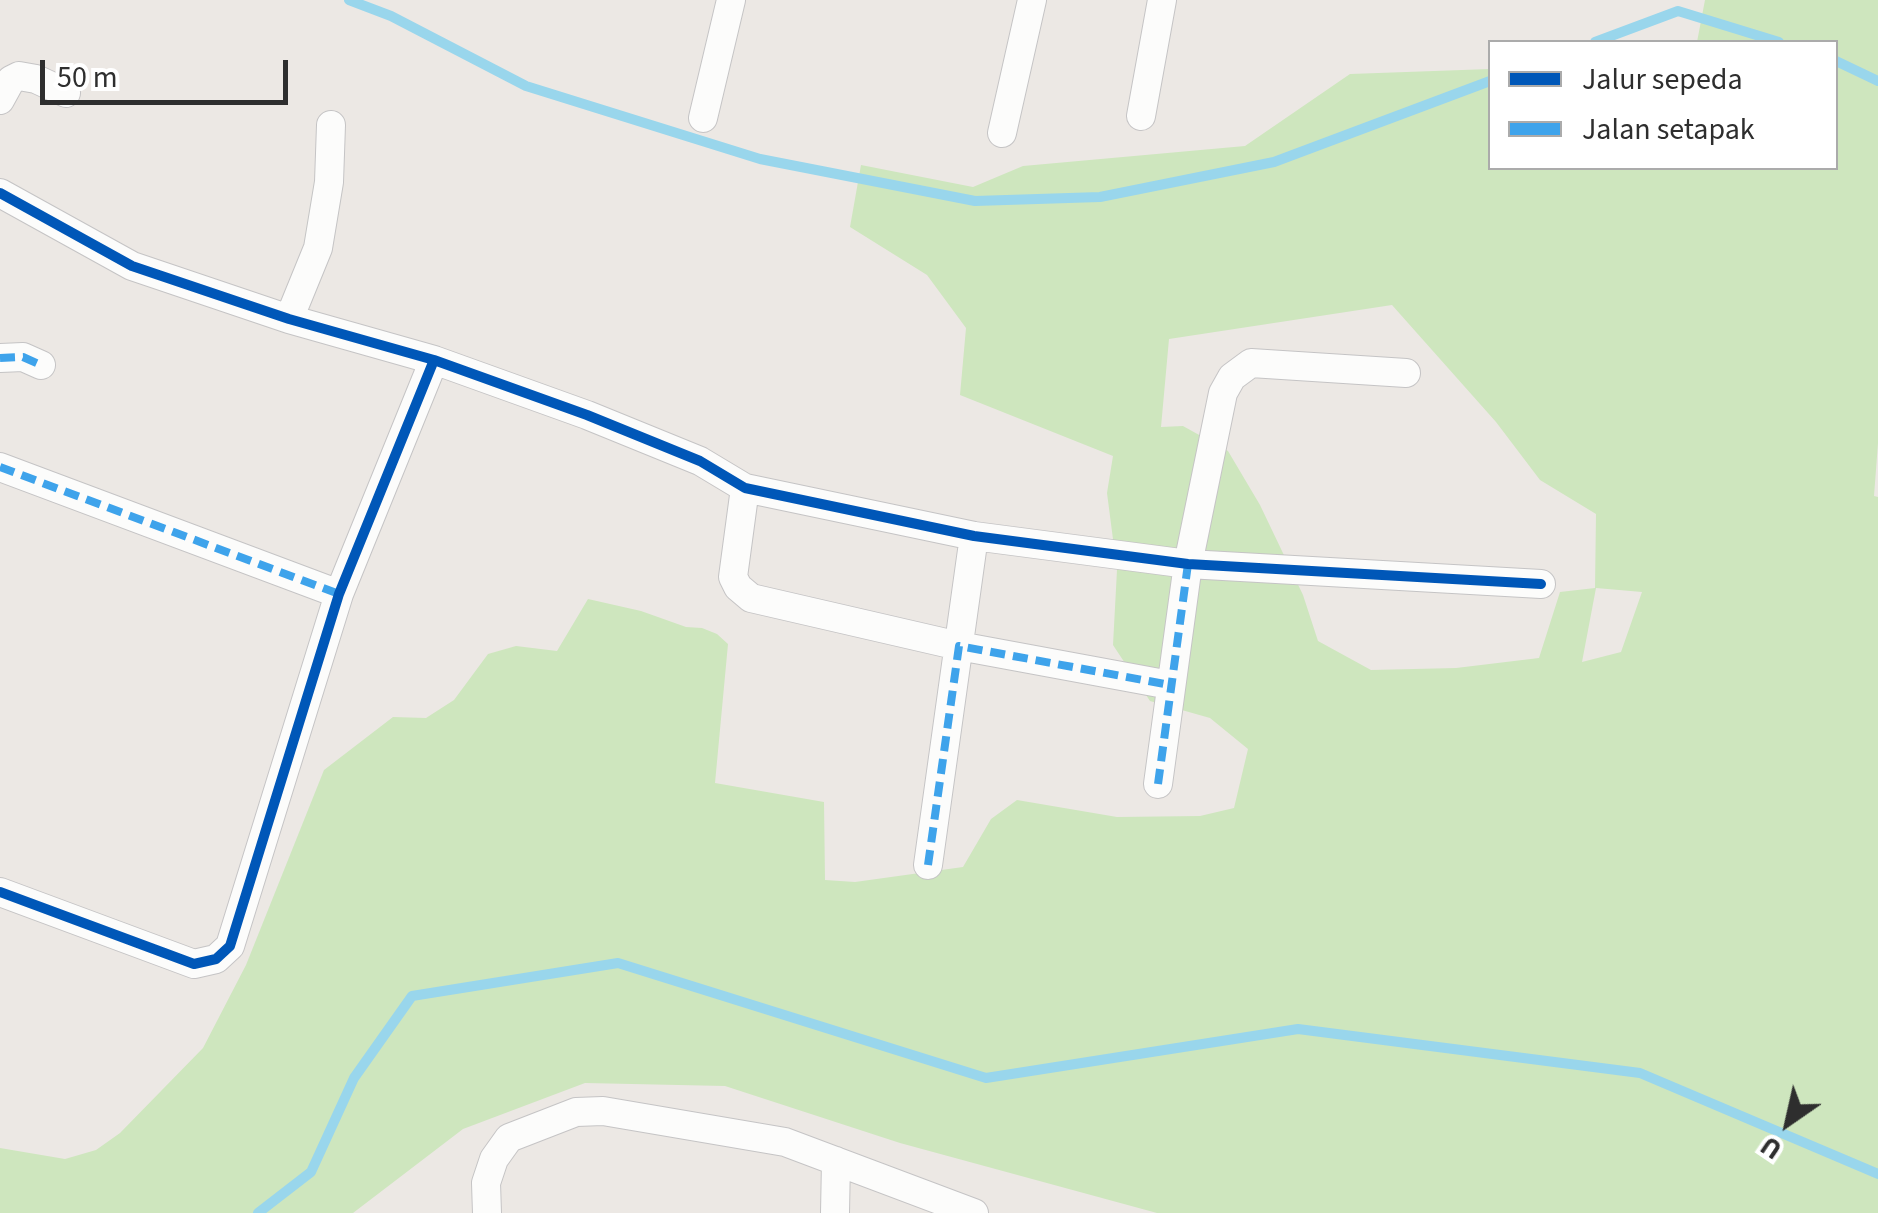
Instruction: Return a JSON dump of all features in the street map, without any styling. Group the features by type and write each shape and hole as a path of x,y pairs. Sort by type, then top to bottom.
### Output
{"street":[{"path":"703,118 731,0"},
{"path":"1002,133 1032,0"},
{"path":"1141,116 1162,0"},
{"path":"0,100 11,80 19,76 66,93"},
{"path":"289,319 318,248 330,167 331,125"},
{"path":"0,193 132,266 289,319 434,360 646,439 700,462 745,488 974,536 1188,564 1541,584"},
{"path":"0,358 24,357 41,366"},
{"path":"0,892 194,964 216,959 230,946 339,594 434,360"},
{"path":"1158,784 1188,564 1223,392 1232,377 1251,364 1406,373"},
{"path":"0,467 339,594"},
{"path":"745,488 733,577 751,598 959,646 1170,685"},
{"path":"928,865 974,536"},
{"path":"487,1213 486,1183 494,1159 509,1138 576,1112 640,1115 785,1142 968,1212"},
{"path":"835,1213 836,1161"}],"green space":[{"path":"1705,0 1878,0 1878,443 1874,496 1878,497 1878,1213 1157,1213 900,1143 725,1086 585,1083 463,1129 353,1213 0,1213 0,1148 65,1159 96,1150 120,1133 203,1048 246,965 324,770 393,717 426,718 454,700 488,654 516,646 557,651 588,599 702,628 728,644 715,783 824,802 825,880 855,882 963,867 991,819 1017,800 1117,817 1200,816 1234,808 1248,749 1210,718 1150,701 1113,645 1117,570 1107,493 1113,456 960,395 966,328 927,275 850,227 861,165 973,187 1023,166 1245,146 1350,74 1488,69 1488,170 1838,170 1838,40 1697,40","holes":["1392,305 1496,422 1540,480 1596,514 1595,588 1560,592 1539,658 1456,668 1371,670 1318,641 1303,595 1260,505 1228,451 1183,426 1161,427 1169,339","1596,588 1642,592 1621,652 1582,662"]}],"waterway":[{"path":"349,0 391,16 526,86 760,159 975,201 1100,197 1274,162 1488,82"},
{"path":"1600,40 1678,11 1772,40"},
{"path":"1838,62 1878,81"},
{"path":"258,1213 311,1172 354,1078 412,996 618,963 986,1078 1298,1029 1640,1073 1878,1174"}],"marked path":[{"path":"0,358 23,357 41,365"},
{"path":"0,467 339,594"},
{"path":"1158,784 1188,564"},
{"path":"928,865 959,646 1170,685"}],"cycle path":[{"path":"0,193 132,266 289,319 434,360 587,415 700,461 745,488 974,536 1188,564 1541,584"},
{"path":"0,892 194,964 216,959 230,946 339,594 434,360"}]}
